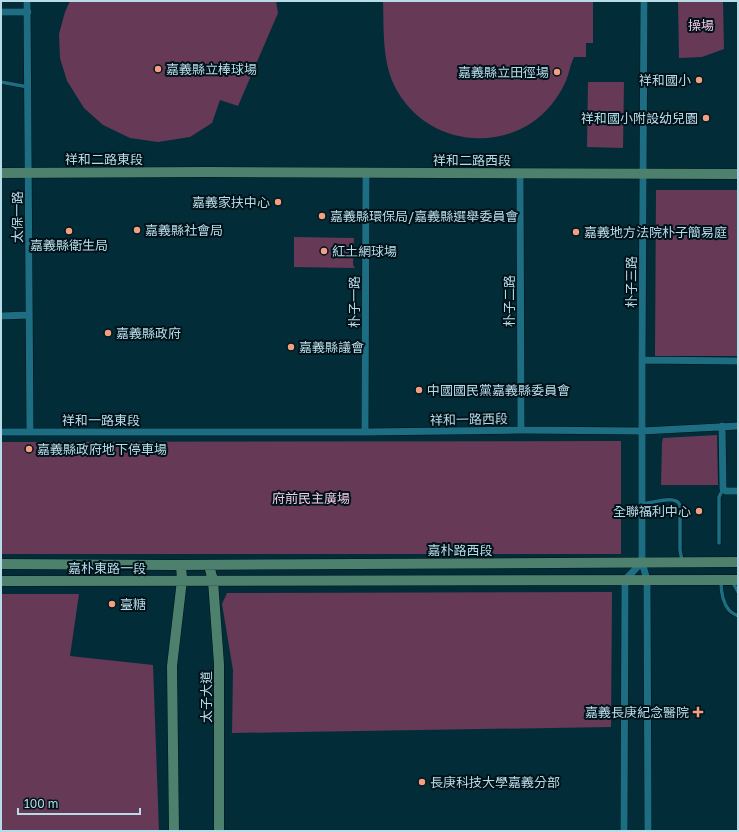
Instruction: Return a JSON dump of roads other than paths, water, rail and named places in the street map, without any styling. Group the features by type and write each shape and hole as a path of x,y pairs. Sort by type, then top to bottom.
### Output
{"main road":[{"name":"祥和二路東段","path":"1,172 207,172"},
{"name":"祥和二路西段","path":"207,172 738,174"},
{"name":"嘉朴路西段","path":"181,565 738,562"},
{"name":"嘉朴東路一段","path":"1,564 181,565"},
{"path":"174,831 172,666 182,580 181,565"},
{"name":"太子大道","path":"209,565 213,581 219,664 219,831"},
{"path":"213,581 730,580"},
{"name":"嘉朴東路一段","path":"1,581 213,581"}],"street":[{"name":"太保一路","path":"28,1 30,432"},
{"name":"朴子三路","path":"644,1 642,562 647,580 648,831"},
{"path":"1,12 28,12"},
{"name":"朴子一路","path":"365,432 366,172"},
{"name":"朴子二路","path":"520,173 522,430"},
{"path":"1,316 29,315"},
{"path":"642,360 738,361"},
{"path":"722,426 723,489 726,491 738,491"},
{"name":"祥和一路西段","path":"201,432 522,430 642,431 738,426"},
{"name":"祥和一路東段","path":"1,432 201,432"},
{"path":"624,831 625,580 642,562"}],"lane":[{"path":"1,82 28,87"},
{"path":"719,543 719,497 723,489"},
{"path":"642,504 670,499 678,502 680,506 680,550 682,562"},
{"path":"738,592 730,580 721,590 725,604 730,611 738,616"}],"place":[{"name":"嘉義縣立棒球場","path":"158,69"},
{"name":"嘉義縣立田徑場","path":"557,72"},
{"name":"祥和國小","path":"699,80"},
{"name":"祥和國小附設幼兒園","path":"706,118"},
{"name":"嘉義家扶中心","path":"278,202"},
{"name":"嘉義縣環保局/嘉義縣選舉委員會","path":"322,216"},
{"name":"嘉義縣社會局","path":"137,230"},
{"name":"嘉義縣衛生局","path":"69,231"},
{"name":"嘉義地方法院朴子簡易庭","path":"576,232"},
{"name":"紅土網球場","path":"324,251"},
{"name":"嘉義縣政府","path":"108,333"},
{"name":"嘉義縣議會","path":"291,347"},
{"name":"中國國民黨嘉義縣委員會","path":"419,390"},
{"name":"嘉義縣政府地下停車場","path":"29,449"},
{"name":"全聯福利中心","path":"699,511"},
{"name":"臺糖","path":"112,604"},
{"name":"嘉義長庚紀念醫院","path":"698,712"},
{"name":"長庚科技大學嘉義分部","path":"422,782"}],"park label":[{"name":"操場","path":"701,25"},
{"name":"府前民主廣場","path":"311,498"}]}
